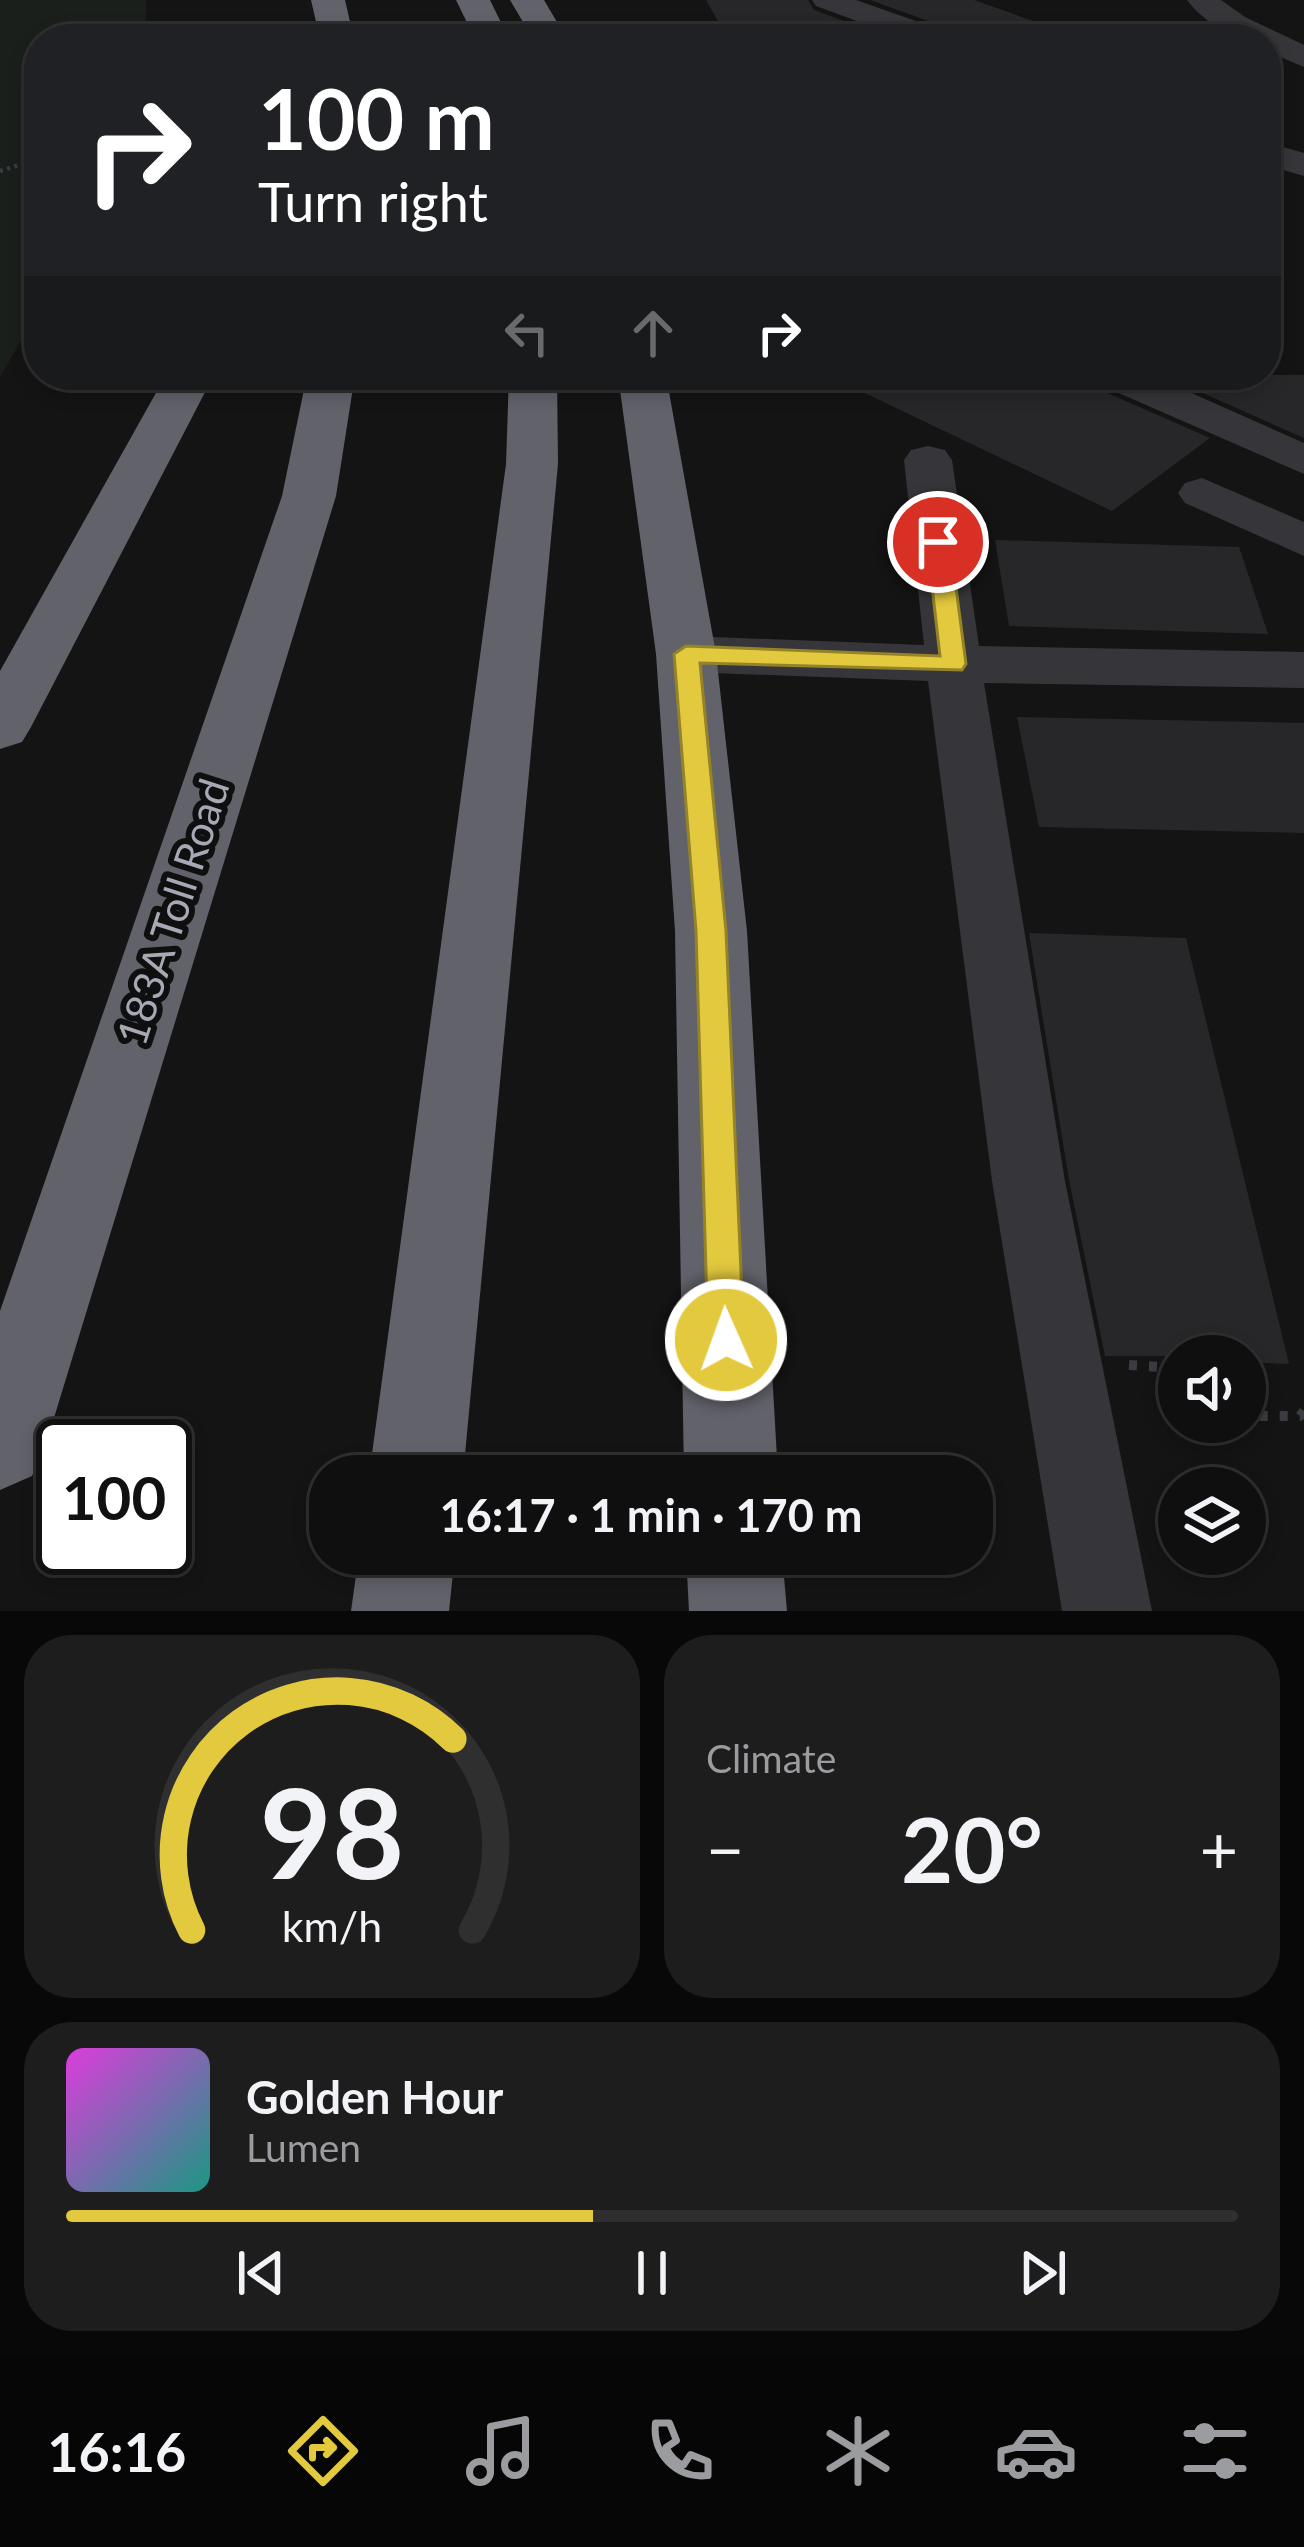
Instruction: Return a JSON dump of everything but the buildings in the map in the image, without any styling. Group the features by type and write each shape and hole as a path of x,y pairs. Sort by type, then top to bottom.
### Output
{"highway":[{"path":"0,727 182,390"},
{"name":"183A Toll Road","path":"0,1444 309,496 328,390"},
{"path":"418,1455 532,464 533,390"},
{"path":"644,390 686,654 711,931 730,1455"},
{"path":"400,1611 404,1575"},
{"path":"735,1575 738,1611"}],"street":[{"path":"827,0 894,24"},
{"path":"1202,0 1234,24"},
{"path":"1148,390 1304,460"},
{"path":"928,460 953,664 1056,1362 1107,1611"},
{"path":"1202,493 1304,541"},
{"path":"686,654 1304,670"}],"path":[{"path":"1266,1416 1304,1412"}],"shaded area":[{"path":"0,0 146,0 146,24 24,24 24,336 0,377"}],"route":[{"path":"726,1340 711,931 686,654 953,664 938,542"}]}
